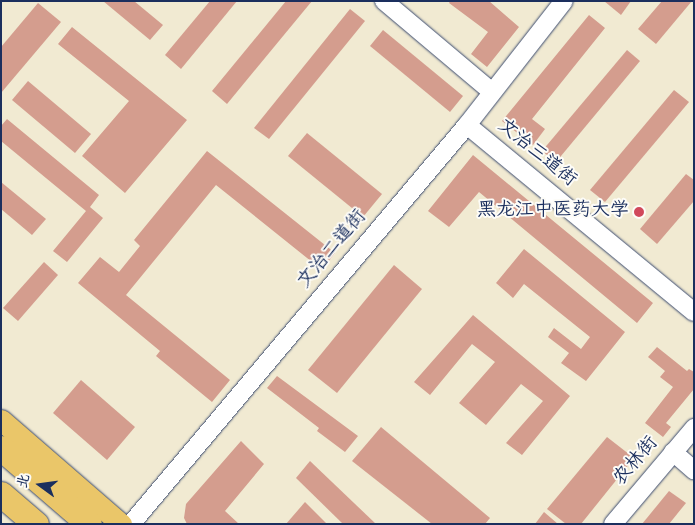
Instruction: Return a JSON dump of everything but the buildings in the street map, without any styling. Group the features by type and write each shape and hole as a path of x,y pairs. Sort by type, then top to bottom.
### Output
{"highway":[{"path":"1,448 89,524"},
{"path":"1,494 36,524"}],"main road":[{"path":"1,420 121,524"}],"street":[{"name":"文治三道街","path":"384,1 492,92"},
{"name":"文治二道街","path":"132,524 467,125 564,1"},
{"name":"文治三道街","path":"467,125 694,312"},
{"name":"农林街","path":"612,524 694,428"},
{"path":"673,452 694,470"}],"place":[{"name":"黑龙江中医药大学","path":"639,212"}]}
